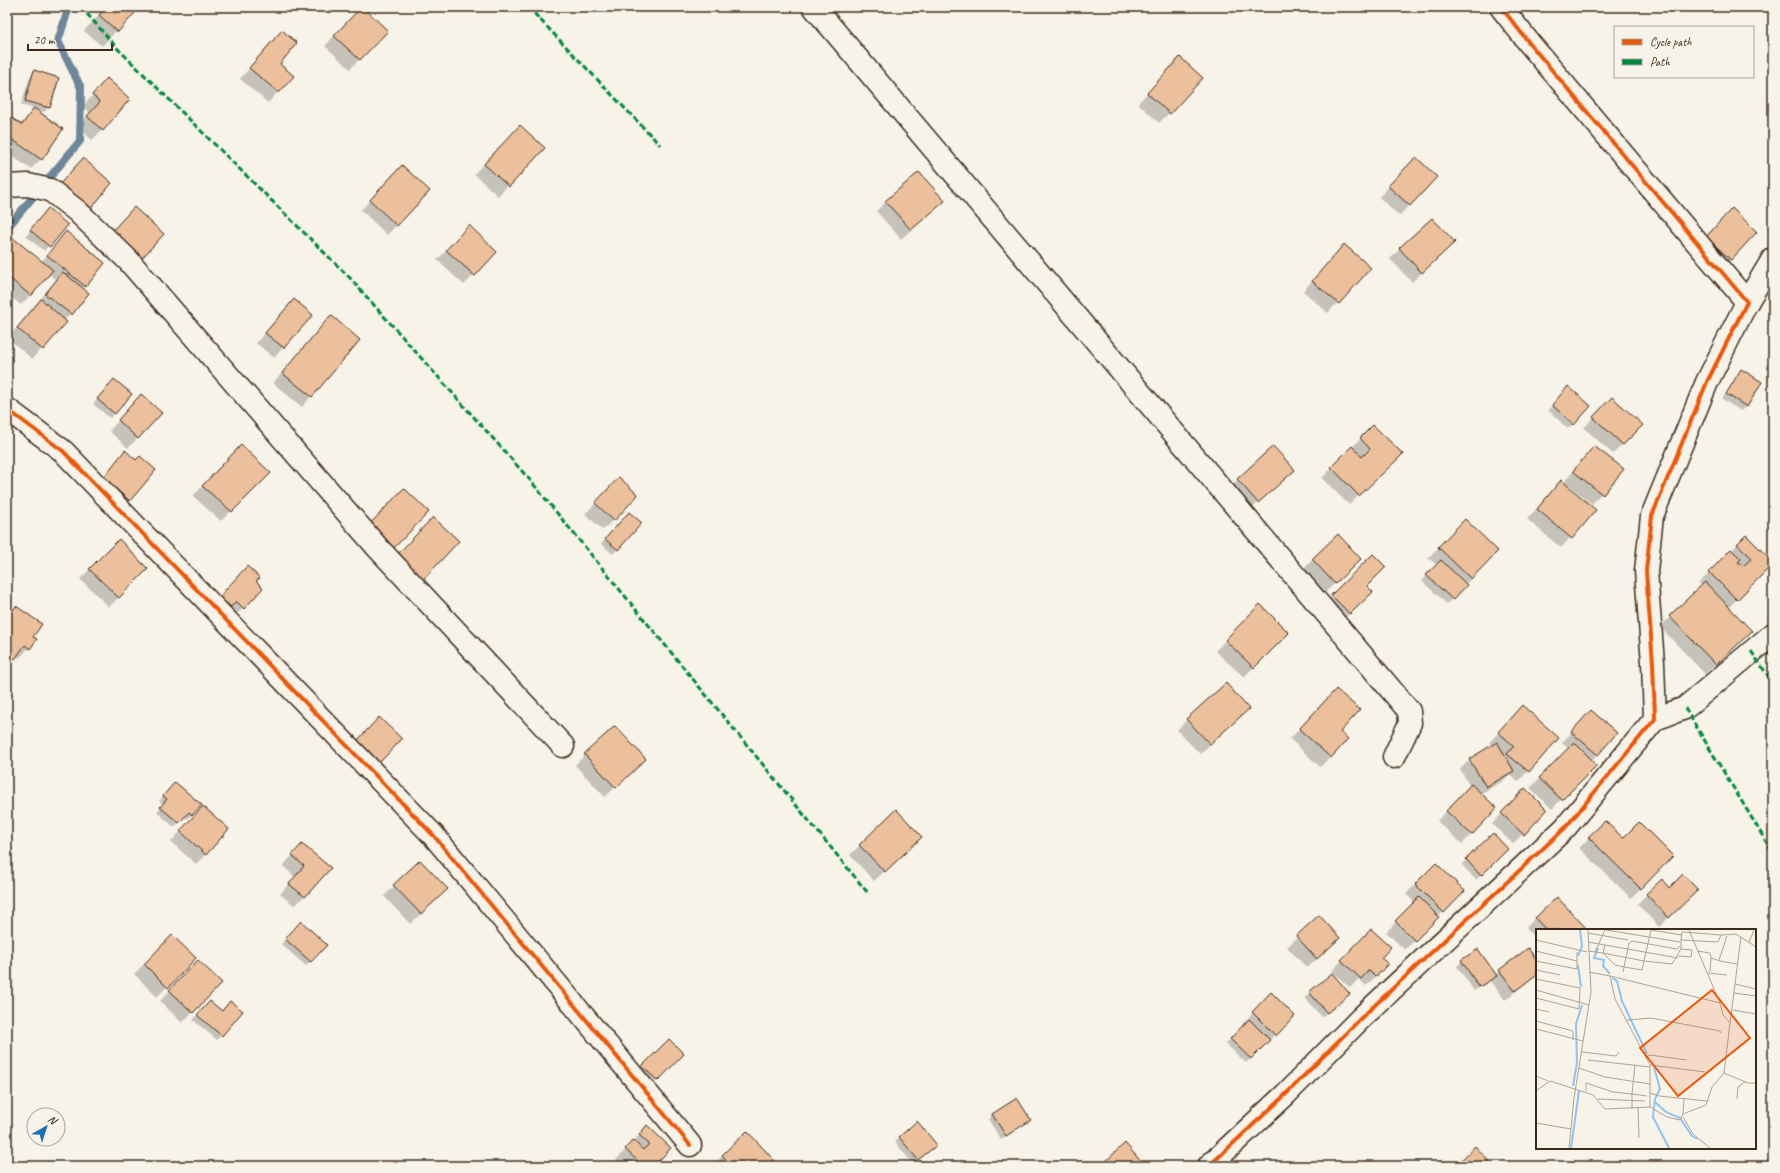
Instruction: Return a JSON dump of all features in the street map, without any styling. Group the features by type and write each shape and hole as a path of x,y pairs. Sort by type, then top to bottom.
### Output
{"street":[{"path":"814,7 1409,711 1410,723 1394,757"},
{"path":"1501,7 1535,50 1747,302"},
{"path":"18,186 50,190 77,212 128,260 378,548 563,746"},
{"path":"1656,719 1646,571 1652,516 1707,382 1747,302 1773,259"},
{"path":"7,409 63,451 434,836 690,1145"},
{"path":"1209,1166 1285,1095 1362,1018 1565,828 1656,719 1685,708 1773,634"}],"building":[{"path":"106,7 140,7 118,32 99,15"},
{"path":"361,7 363,7 388,31 360,60 334,36"},
{"path":"282,30 297,43 280,64 294,76 279,93 249,68"},
{"path":"1180,57 1203,78 1170,114 1147,93"},
{"path":"34,70 59,78 50,108 25,101"},
{"path":"107,78 130,99 103,131 87,116 100,102 92,95"},
{"path":"34,108 63,129 42,160 7,136 7,125 12,118 22,125"},
{"path":"520,125 545,148 509,187 484,164"},
{"path":"1416,157 1437,177 1410,206 1388,186"},
{"path":"83,158 112,183 89,211 59,185"},
{"path":"402,165 430,191 397,226 370,200"},
{"path":"919,172 945,201 911,230 885,201"},
{"path":"134,207 164,234 142,258 112,231"},
{"path":"48,208 68,225 50,247 30,230"},
{"path":"1732,208 1757,232 1731,260 1706,237"},
{"path":"1432,218 1455,242 1422,273 1399,248"},
{"path":"469,225 497,252 475,276 446,250"},
{"path":"66,231 105,263 86,287 47,255"},
{"path":"13,238 53,270 31,296 7,276 7,245"},
{"path":"1344,244 1371,268 1339,304 1312,281"},
{"path":"63,272 89,293 72,315 45,294"},
{"path":"41,299 67,322 43,350 17,328"},
{"path":"294,299 313,315 284,348 265,333"},
{"path":"331,315 360,340 312,397 282,373"},
{"path":"1741,369 1762,382 1747,407 1726,394"},
{"path":"114,379 132,394 115,414 97,399"},
{"path":"1568,386 1591,406 1574,425 1552,405"},
{"path":"141,394 162,413 138,439 118,420"},
{"path":"1612,397 1643,425 1623,445 1593,417"},
{"path":"1373,425 1403,454 1359,496 1331,467 1352,446 1362,457 1370,449 1360,438"},
{"path":"241,445 271,473 232,512 202,486"},
{"path":"1273,446 1295,470 1258,503 1237,479"},
{"path":"1594,446 1624,469 1603,495 1573,471"},
{"path":"125,450 136,460 140,456 156,470 130,501 103,478"},
{"path":"619,477 638,495 614,521 595,503"},
{"path":"1561,480 1596,510 1572,539 1537,509"},
{"path":"404,488 429,512 391,551 367,527"},
{"path":"629,512 642,523 618,550 605,539"},
{"path":"433,517 459,541 422,581 396,556"},
{"path":"1465,519 1498,551 1471,579 1438,547"},
{"path":"1338,534 1361,559 1335,584 1312,559"},
{"path":"1746,535 1773,562 1773,564 1737,600 1709,572 1731,549 1741,559 1738,562 1743,566 1752,558 1737,544"},
{"path":"119,539 148,569 119,598 89,569"},
{"path":"1373,554 1386,567 1367,586 1373,592 1350,614 1331,595"},
{"path":"1441,560 1467,585 1453,600 1426,575"},
{"path":"247,566 260,578 256,581 263,588 244,609 236,601 231,607 219,597"},
{"path":"1705,582 1752,631 1716,665 1669,616"},
{"path":"1260,604 1289,633 1254,668 1225,640"},
{"path":"16,606 42,624 33,637 37,639 30,649 25,645 15,659 7,653 7,619"},
{"path":"1226,683 1249,709 1210,744 1186,719"},
{"path":"1336,689 1360,710 1340,732 1348,739 1331,758 1299,729"},
{"path":"1522,705 1559,738 1529,772 1507,754 1514,746 1498,732"},
{"path":"1591,710 1617,733 1598,755 1571,732"},
{"path":"379,717 402,739 379,763 356,742"},
{"path":"615,726 646,759 616,788 584,754"},
{"path":"1497,742 1514,771 1486,787 1469,759"},
{"path":"1574,742 1597,765 1562,800 1539,778"},
{"path":"175,782 202,805 192,815 189,812 179,823 160,807 167,799 163,796"},
{"path":"1471,784 1497,808 1472,835 1446,811"},
{"path":"1525,788 1547,810 1524,835 1501,813"},
{"path":"203,806 229,829 206,855 180,831"},
{"path":"896,809 922,837 885,872 859,845"},
{"path":"1605,821 1623,838 1639,822 1673,856 1641,889 1588,837"},
{"path":"1493,833 1508,849 1481,876 1466,859"},
{"path":"302,844 331,868 305,897 289,884 304,866 292,855"},
{"path":"420,860 448,889 421,914 393,885"},
{"path":"1436,863 1465,891 1444,913 1415,884"},
{"path":"1683,874 1698,890 1669,918 1646,894 1662,879 1669,888"},
{"path":"1419,897 1439,917 1415,941 1395,921"},
{"path":"1557,897 1586,928 1545,929 1535,918"},
{"path":"1319,915 1340,938 1317,959 1296,936"},
{"path":"301,921 327,945 311,962 285,939"},
{"path":"1371,929 1391,947 1381,958 1388,964 1376,977 1369,970 1361,979 1341,960"},
{"path":"172,935 196,958 168,988 144,964"},
{"path":"1528,948 1536,960 1536,975 1515,991 1499,970"},
{"path":"1478,949 1497,976 1479,987 1461,960"},
{"path":"198,960 222,983 193,1013 169,990"},
{"path":"1332,973 1350,994 1327,1013 1309,992"},
{"path":"1271,992 1295,1016 1276,1036 1252,1012"},
{"path":"210,1001 222,1011 230,1001 243,1011 222,1036 197,1015"},
{"path":"1249,1019 1270,1040 1251,1059 1230,1039"},
{"path":"669,1039 684,1054 658,1081 642,1066"},
{"path":"1017,1098 1031,1120 1006,1136 992,1114"},
{"path":"917,1121 937,1145 918,1160 899,1137"},
{"path":"647,1125 671,1148 654,1166 643,1166 625,1149 633,1140 643,1150 649,1144 639,1135"},
{"path":"747,1131 774,1160 768,1166 732,1166 722,1155"},
{"path":"1125,1143 1143,1164 1141,1166 1101,1166"},
{"path":"1475,1146 1494,1166 1456,1166"}],"waterway":[{"path":"7,228 80,141 81,88 58,41 69,7"}],"marked path":[{"path":"81,7 117,48 349,277 530,480 868,893"},
{"path":"528,7 660,145"},
{"path":"1751,651 1773,683"},
{"path":"1685,708 1773,853"}],"cycle path":[{"path":"1209,1166 1285,1095 1361,1018 1565,828 1655,719 1653,663 1646,571 1652,516 1707,382 1747,302 1530,44 1501,7"},
{"path":"7,409 63,451 434,836 690,1145"}]}
